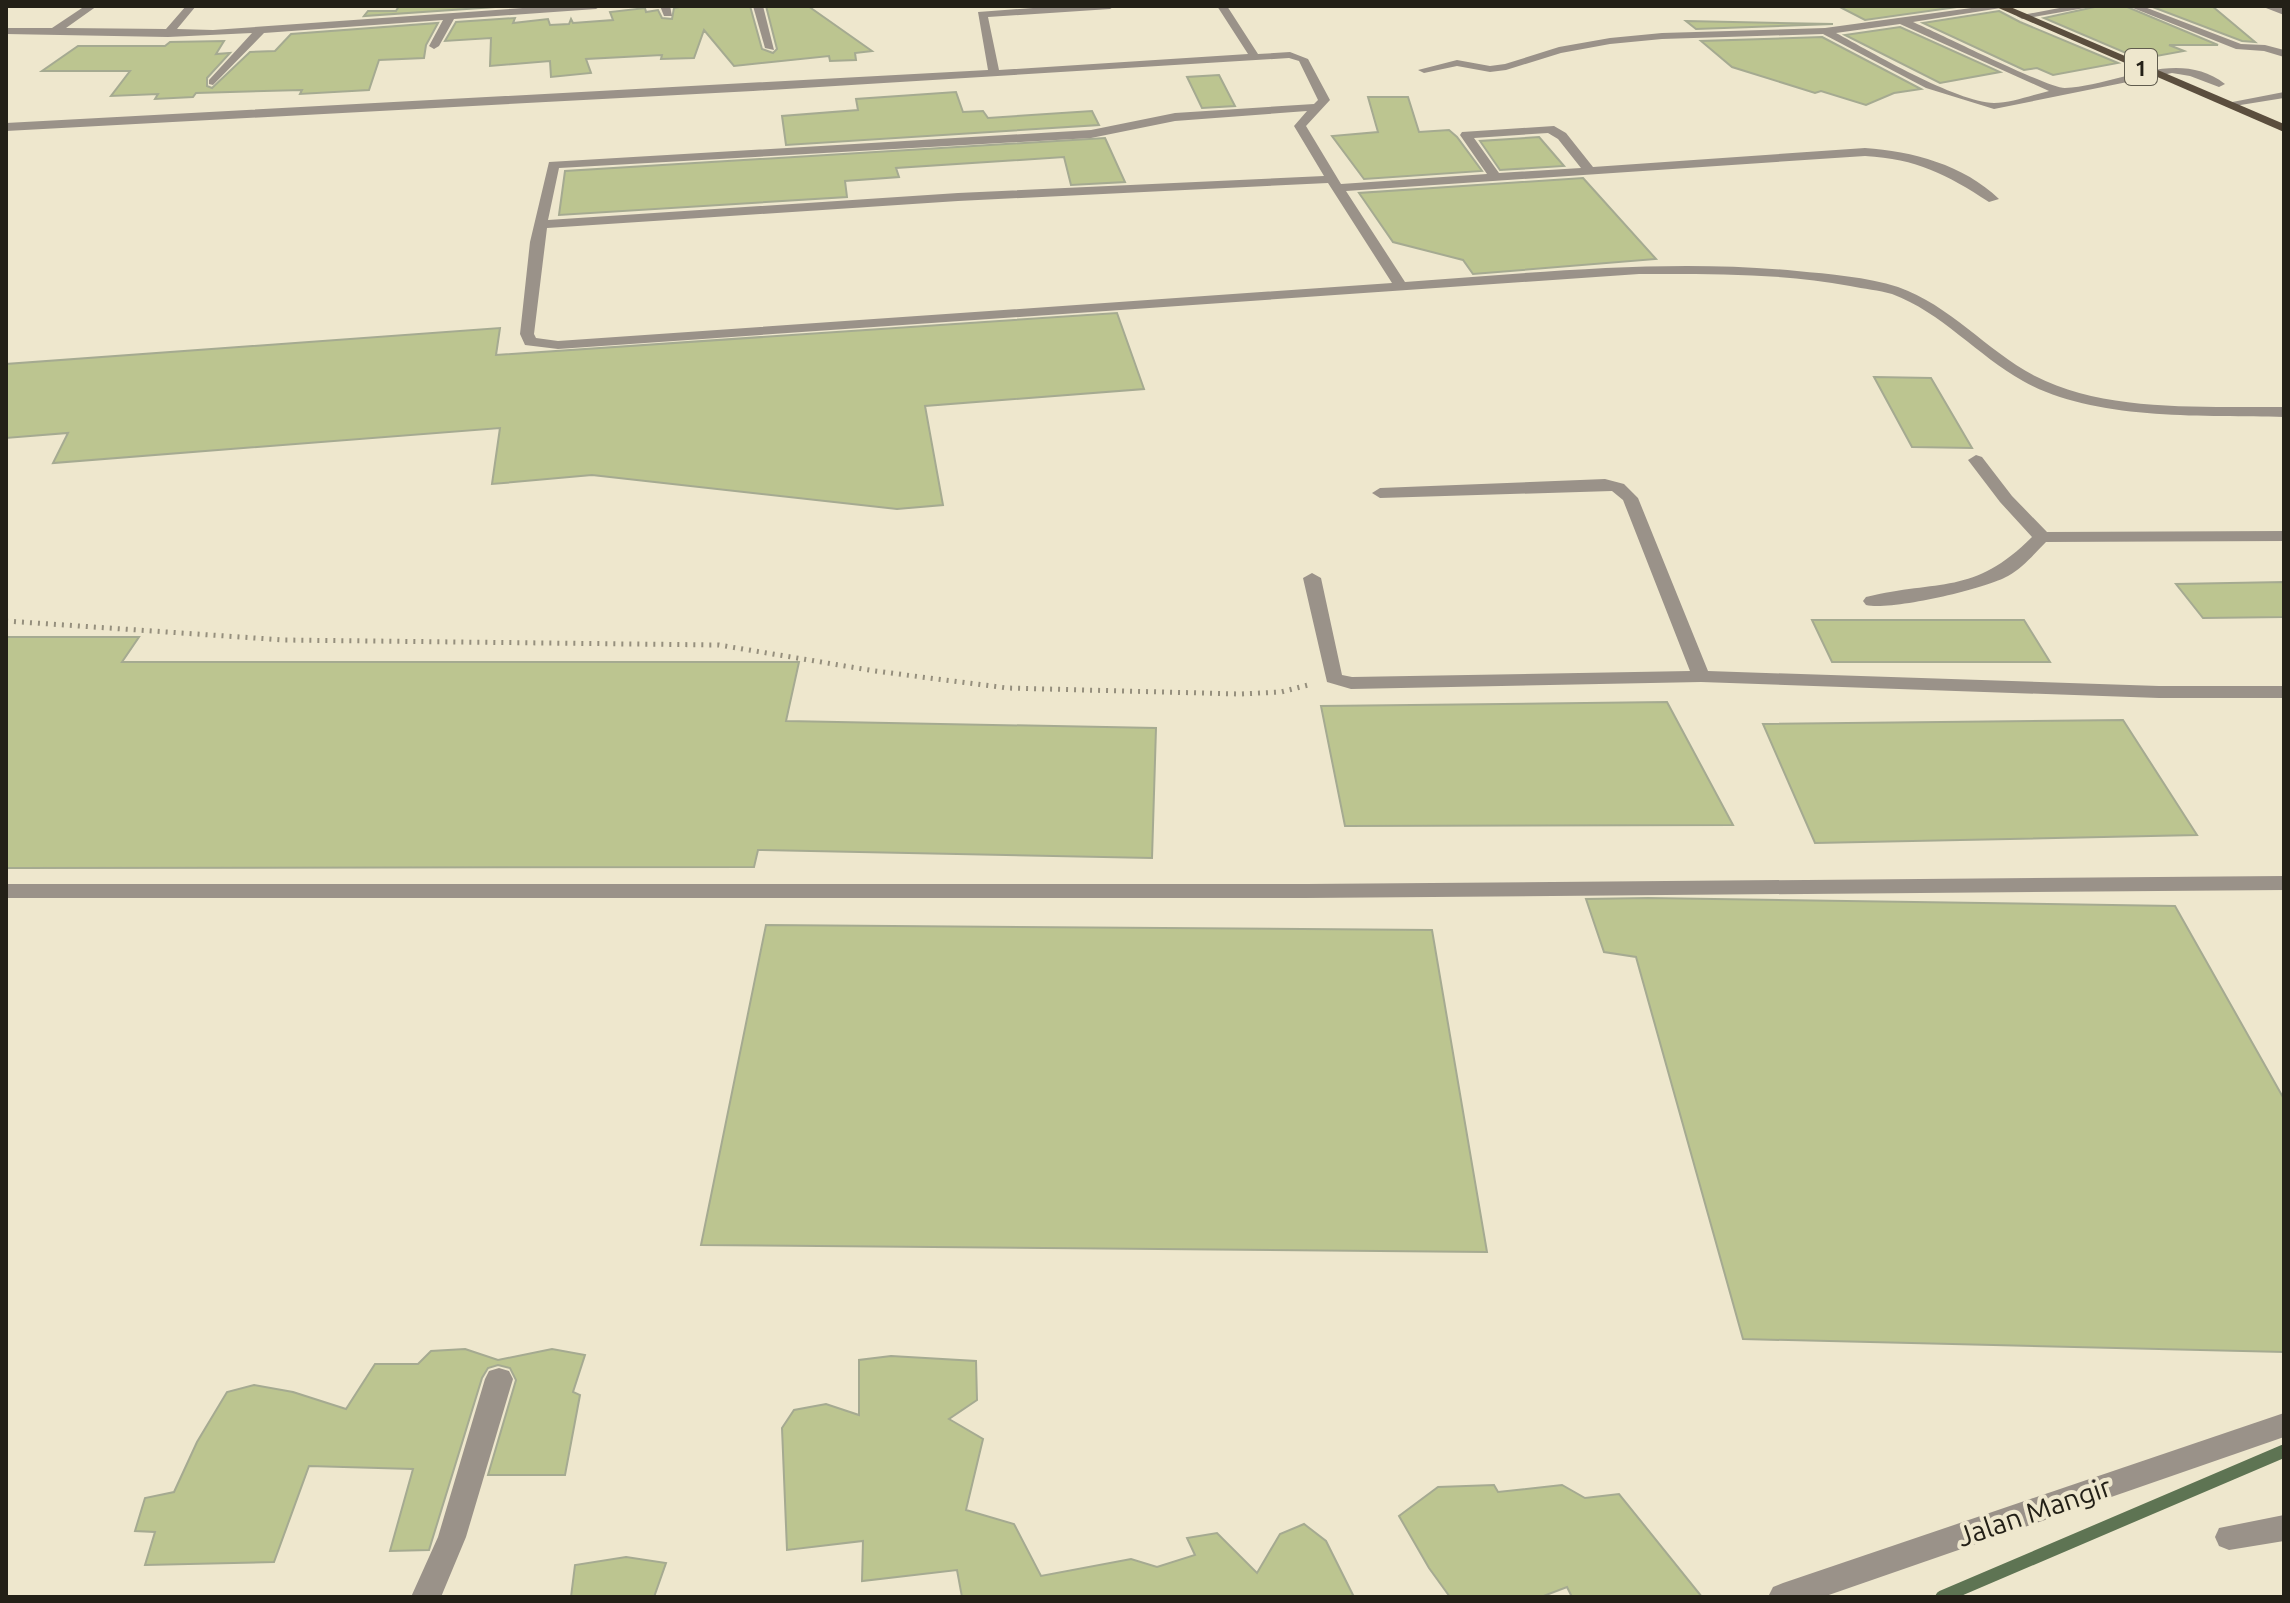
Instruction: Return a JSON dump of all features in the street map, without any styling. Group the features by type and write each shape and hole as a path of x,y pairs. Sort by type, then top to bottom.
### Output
{"main road":[{"name":"1","path":"2000,7 2284,128"}],"street":[{"path":"52,33 92,6"},
{"path":"168,34 191,6"},
{"path":"6,31 168,34 260,31 596,6"},
{"path":"758,6 770,48"},
{"path":"994,72 982,14 1110,6"},
{"path":"1222,6 1255,57"},
{"path":"2022,16 2091,6"},
{"path":"2133,6 2240,47 2284,54"},
{"path":"2270,6 2284,12"},
{"path":"1424,70 1457,63 1490,69 1506,67 1577,46 1634,38 1825,31 2000,7"},
{"path":"434,46 449,18"},
{"path":"1903,21 2057,91"},
{"path":"213,82 260,31"},
{"path":"1825,31 1902,71 1983,104 2005,105 2057,91 2154,72 2183,71 2219,84"},
{"path":"2260,48 2284,44"},
{"path":"6,127 753,88 1290,55 1303,59 1324,100 1300,126 1402,288"},
{"path":"2228,104 2284,95"},
{"path":"1319,107 1175,117 1091,134 556,164 553,165 535,254 527,334 530,342 542,344 1639,270 1724,269 1822,277 1893,290 1911,297 2028,378 2076,399 2180,410 2284,412"},
{"path":"1496,178 1466,135 1483,131 1550,129 1562,136 1591,172"},
{"path":"542,224 958,197 1496,178 1836,152 1898,153 1946,168 1993,199"},
{"path":"1976,460 2006,499 2042,537"},
{"path":"1380,493 1605,484 1618,487 1630,498 1701,676"},
{"path":"1872,601 1982,580 2014,565 2042,537 2284,536"},
{"path":"1312,578 1334,678 1351,683 1701,676 2159,692 2284,692"},
{"path":"6,891 1306,891 2284,883"},
{"path":"426,1597 452,1537 499,1379"},
{"name":"Jalan Mangir","path":"1783,1597 2284,1425"},
{"path":"2229,1537 2284,1528"}],"path":[{"path":"6,621 284,640 719,645 875,671 1007,688 1266,693 1334,678"}],"building":[{"path":"399,6 510,6 364,16 368,11 396,11"},
{"path":"750,6 762,49 773,53 777,49 766,6 808,6 872,51 855,53 856,60 830,61 829,56 734,66 704,30 694,58 661,59 662,55 586,59 591,73 551,77 550,61 490,66 491,38 445,41 456,22 515,18 513,23 548,19 550,25 569,24 571,19 573,23 613,20 610,12 645,8 646,12 658,10 662,18 672,19 674,8"},
{"path":"1838,6 1964,6 1865,20"},
{"path":"2099,6 2125,6 2218,45 2169,45 2184,51 2140,59 2044,18"},
{"path":"2150,6 2212,6 2255,42 2242,41"},
{"path":"1999,11 2118,63 2053,75 2037,68 2024,70 1923,23"},
{"path":"1686,21 1833,24 1696,29"},
{"path":"438,23 426,45 424,58 379,60 369,90 300,94 302,90 196,93 193,97 155,99 158,94 111,96 130,71 42,71 78,46 165,46 170,42 224,41 216,54 230,53 207,78 207,86 212,88 250,52 275,51 291,34"},
{"path":"1900,27 2000,72 1940,83 1845,35"},
{"path":"1822,37 1921,89 1894,93 1866,105 1732,67 1701,41"},
{"path":"1219,75 1235,106 1202,108 1187,77"},
{"path":"956,92 963,112 983,111 988,118 1092,111 1099,125 786,145 782,116 858,110 856,99"},
{"path":"1368,97 1408,97 1419,132 1449,130 1482,171 1364,179 1332,136 1378,132"},
{"path":"1539,137 1564,166 1500,170 1480,141"},
{"path":"1105,138 1125,182 1071,185 1064,157 896,168 899,177 845,181 847,197 559,215 565,171"},
{"path":"1583,178 1656,259 1473,274 1463,260 1393,242 1359,193"},
{"path":"1117,313 1144,389 925,406 943,505 897,509 592,475 492,484 500,428 53,463 68,433 6,438 6,364 500,328 496,355"},
{"path":"1874,377 1931,378 1972,448 1912,447"},
{"path":"2284,582 2284,617 2203,618 2176,584"},
{"path":"1812,620 2024,620 2050,662 1832,662"},
{"path":"6,637 139,637 122,662 799,662 786,721 1156,728 1152,858 758,850 754,867 6,868"},
{"path":"1667,702 1733,825 1345,826 1321,706"},
{"path":"2123,720 2197,835 1815,843 1763,724"},
{"path":"1586,899 2175,906 2284,1099 2284,1352 1743,1339 1636,957 1604,952"},
{"path":"766,925 1432,930 1487,1252 701,1245"},
{"path":"465,1349 498,1360 552,1349 585,1355 573,1392 580,1395 565,1475 488,1475 516,1380 510,1368 498,1365 488,1368 482,1378 429,1550 390,1551 413,1469 309,1466 274,1562 145,1565 155,1532 135,1531 145,1498 174,1492 197,1442 227,1392 254,1385 293,1392 346,1409 375,1364 418,1364 431,1351"},
{"path":"891,1356 976,1361 977,1400 949,1419 983,1439 966,1510 1014,1524 1041,1576 1131,1559 1157,1567 1195,1555 1187,1538 1217,1533 1257,1573 1280,1534 1304,1524 1326,1541 1354,1597 962,1597 957,1570 862,1581 863,1541 787,1550 782,1428 794,1410 826,1404 859,1415 859,1360"},
{"path":"1494,1485 1498,1492 1562,1485 1585,1498 1619,1494 1702,1597 1572,1597 1567,1587 1541,1597 1450,1597 1399,1516 1438,1487"},
{"path":"626,1557 666,1563 654,1597 571,1597 575,1565"}],"waterway":[{"path":"1942,1597 2284,1451"}]}
